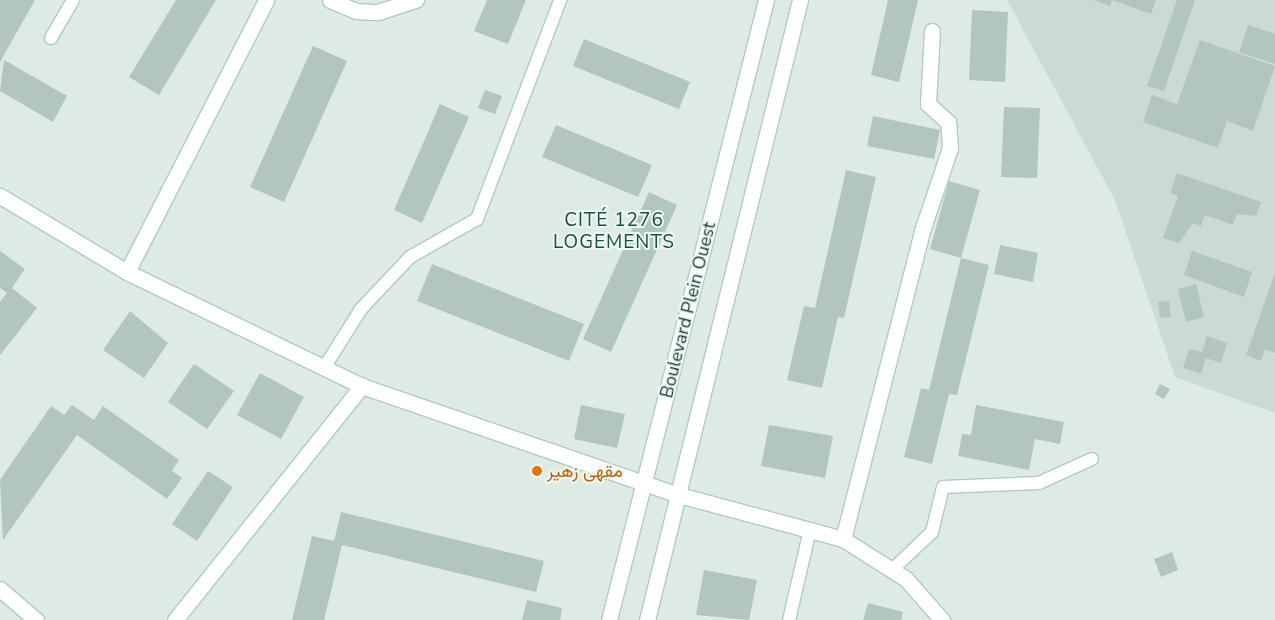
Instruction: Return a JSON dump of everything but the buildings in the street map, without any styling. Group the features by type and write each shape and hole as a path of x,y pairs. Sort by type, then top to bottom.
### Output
{"street":[{"path":"127,272 266,0"},
{"path":"330,0 356,11 378,12 416,0"},
{"name":"Boulevard Plein Ouest","path":"609,620 766,0"},
{"name":"Boulevard Plein Ouest","path":"647,620 800,0"},
{"path":"843,539 922,231 950,148 948,122 928,104 932,31"},
{"path":"0,196 127,272 362,386 679,495 843,539 894,570 942,620"},
{"path":"175,620 362,386"},
{"path":"0,589 36,620"}],"lane":[{"path":"51,38 73,0"},
{"path":"324,368 361,309 410,257 477,219 560,0"},
{"path":"894,570 932,532 942,488 1039,483 1092,459"},
{"path":"789,620 810,530"}],"shaded area":[{"path":"1007,0 1275,0 1275,413 1175,377 1115,200"}],"place":[{"name":"مقهى زهير","path":"537,471"}],"district":[{"name":"CITÉ 1276 LOGEMENTS","path":"614,232"}]}
